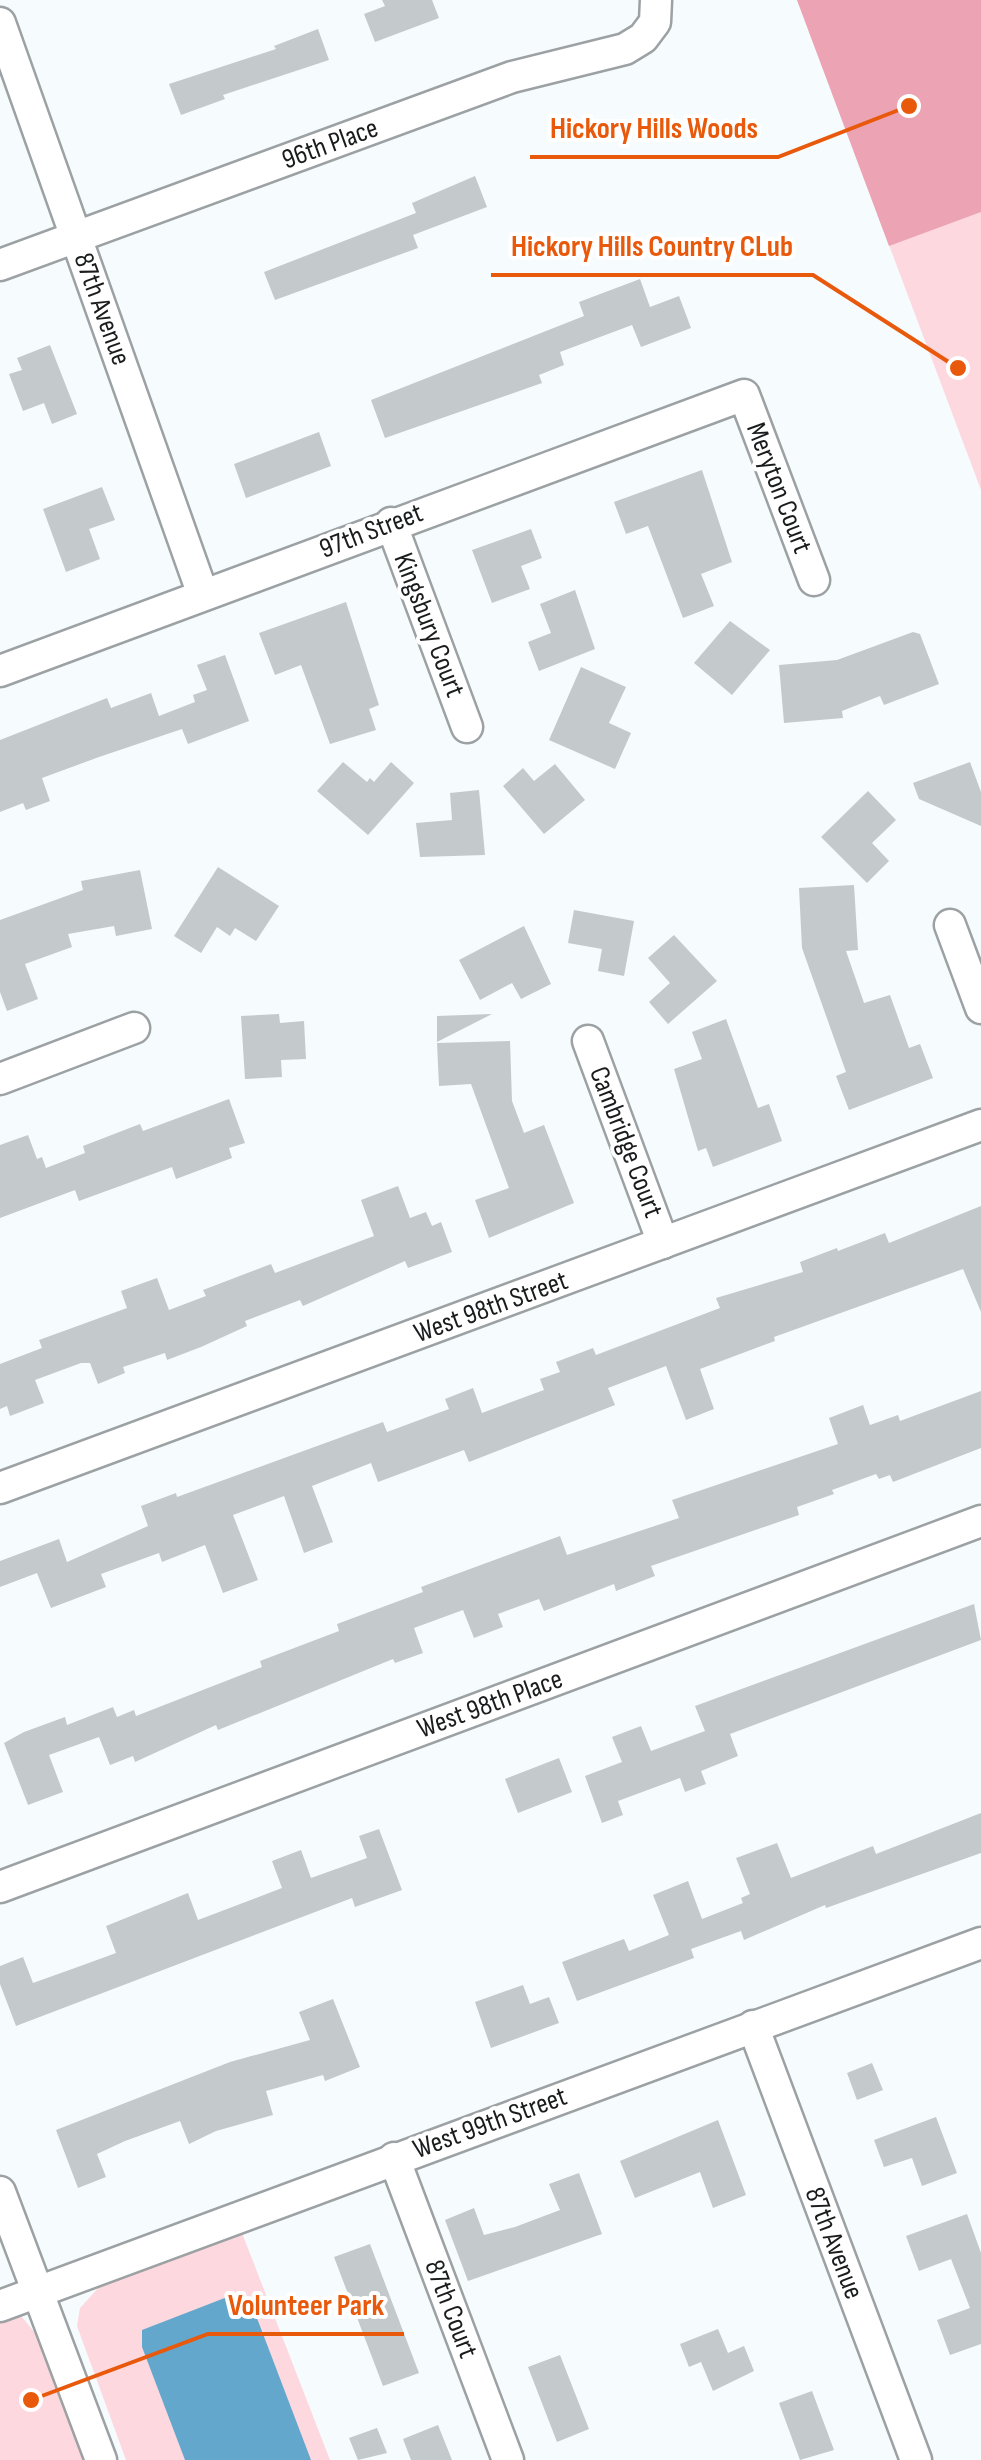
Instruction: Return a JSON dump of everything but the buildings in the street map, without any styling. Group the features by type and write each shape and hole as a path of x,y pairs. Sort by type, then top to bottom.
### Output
{"street":[{"name":"96th Place","path":"0,265 512,77 625,48 643,38 656,11"},
{"name":"87th Avenue","path":"0,22 203,595"},
{"name":"97th Street","path":"0,671 744,395"},
{"name":"Meryton Court","path":"744,395 814,580"},
{"name":"Kingsbury Court","path":"391,524 468,727"},
{"path":"950,925 981,1008"},
{"path":"0,1078 134,1028"},
{"name":"Cambridge Court","path":"588,1040 664,1243"},
{"name":"West 98th Street","path":"0,1488 981,1125"},
{"name":"West 98th Place","path":"0,1886 981,1522"},
{"name":"West 99th Street","path":"0,2306 981,1943"},
{"name":"87th Avenue","path":"753,2026 916,2460"},
{"name":"87th Court","path":"394,2158 508,2460"},
{"path":"0,2192 101,2460"}],"shaded area":[{"path":"797,0 981,0 981,490"},
{"path":"797,0 981,0 981,212 889,246"},
{"path":"242,2233 330,2460 126,2460 77,2326 80,2308 101,2285"},
{"path":"0,2317 22,2317 40,2339 86,2460 0,2460"}],"water":[{"path":"235,2294 246,2297 252,2305 311,2460 185,2460 142,2347 142,2330"}],"place":[{"name":"Hickory Hills Woods","path":"909,106"},
{"name":"Hickory Hills Country CLub","path":"958,368"},
{"name":"Volunteer Park","path":"31,2400"}]}
